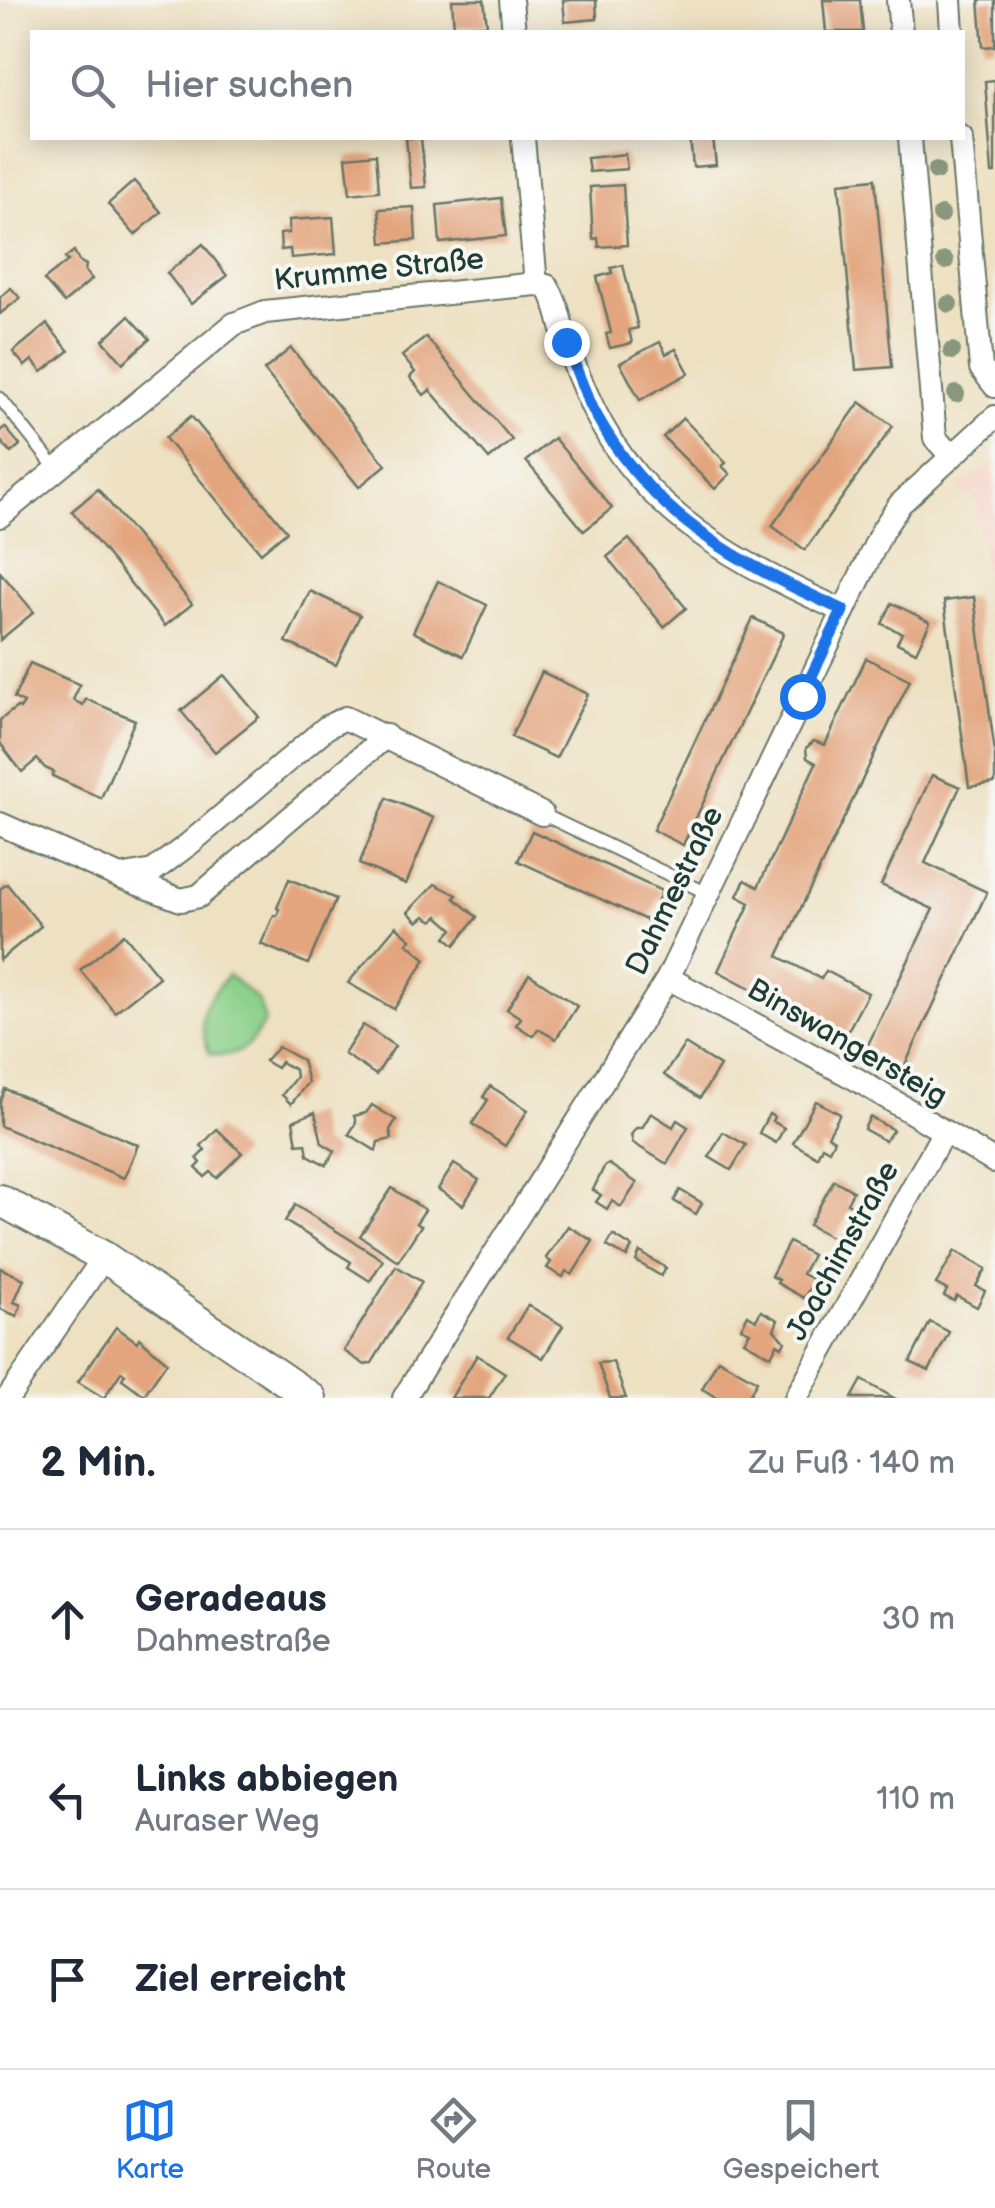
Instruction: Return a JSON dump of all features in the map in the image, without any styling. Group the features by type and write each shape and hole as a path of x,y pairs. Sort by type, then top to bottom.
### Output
{"street":[{"path":"511,0 514,30"},
{"path":"898,0 901,30"},
{"path":"950,0 952,30"},
{"path":"523,140 536,284 547,286 556,300 566,342 595,412 629,466 649,490 713,544 843,610"},
{"path":"910,140 935,438 951,456"},
{"path":"961,140 981,368 995,386"},
{"name":"Krumme Straße","path":"0,516 234,324 265,312 536,284"},
{"name":"Dahmestraße","path":"404,1398 668,978 882,530 900,504 995,417"},
{"path":"120,876 153,871 328,727 345,718 542,814"},
{"path":"0,824 181,900 199,896 386,736"},
{"name":"Binswangersteig","path":"668,978 824,1061 995,1162"},
{"name":"Joachimstraße","path":"796,1398 942,1133"},
{"path":"0,1200 104,1257 311,1398"},
{"path":"8,1398 104,1257"}],"lane":[{"path":"0,398 57,470"},
{"path":"542,814 709,894"}],"shaded area":[{"path":"995,463 995,647 975,500 956,487"}],"green space":[{"path":"228,975 258,1000 265,1021 243,1049 219,1055 209,1053 202,1019 207,1003"}],"building":[{"path":"452,0 484,0 487,25 454,27"},
{"path":"563,0 596,0 597,19 565,22"},
{"path":"823,0 860,0 863,30 826,30"},
{"path":"979,0 995,0 995,46 983,47"},
{"path":"995,80 995,173 992,173 985,81"},
{"path":"406,140 421,140 426,187 411,188"},
{"path":"690,140 713,140 716,165 693,167"},
{"path":"376,154 379,191 350,194 346,157"},
{"path":"625,154 627,169 589,172 587,158"},
{"path":"875,179 892,367 856,370 839,183"},
{"path":"134,181 161,212 135,235 108,204"},
{"path":"623,185 627,245 599,247 598,238 593,239 590,187"},
{"path":"501,198 506,236 440,243 437,205"},
{"path":"414,207 416,240 382,243 379,209"},
{"path":"333,217 336,254 291,258 290,249 281,250 280,234 289,233 289,220"},
{"path":"203,244 227,276 191,304 167,273"},
{"path":"74,251 92,279 64,303 44,280 68,261 65,258"},
{"path":"623,265 638,328 629,330 632,343 610,348 606,334 611,333 597,277"},
{"path":"11,288 20,298 0,314 0,297"},
{"path":"129,316 150,339 123,363 103,340"},
{"path":"47,324 69,351 42,372 32,360 25,366 13,352"},
{"path":"426,337 512,440 489,459 430,390 424,395 410,377 415,372 402,356"},
{"path":"660,342 666,354 676,349 689,373 640,400 620,363"},
{"path":"291,348 386,465 359,487 264,370"},
{"path":"860,402 893,426 805,550 772,526"},
{"path":"191,416 287,531 261,553 165,438"},
{"path":"683,418 726,463 722,466 730,474 715,489 663,437"},
{"path":"5,427 20,445 11,453 0,440 0,431"},
{"path":"554,438 612,508 584,531 526,461"},
{"path":"98,489 192,604 165,626 72,511"},
{"path":"629,539 686,608 664,627 607,557"},
{"path":"0,572 34,612 0,640"},
{"path":"438,581 487,605 463,656 413,632"},
{"path":"310,591 360,615 336,665 286,642"},
{"path":"974,597 995,753 995,783 969,787 944,601"},
{"path":"892,603 930,622 916,652 897,643 902,633 882,624"},
{"path":"753,618 784,633 683,845 653,830"},
{"path":"866,658 910,680 778,956 821,979 826,971 868,993 844,1038 718,971 750,903 737,896 745,880 758,887 816,763 807,758 806,748 814,741 825,745"},
{"path":"30,663 80,685 73,700 83,705 86,699 135,720 101,798 52,776 54,772 37,759 22,772 0,743 0,720 24,703 14,698"},
{"path":"542,672 588,694 556,758 511,737"},
{"path":"224,675 259,717 215,752 181,711"},
{"path":"932,775 960,787 925,863 987,892 903,1069 865,1051 933,909 881,885"},
{"path":"387,798 434,818 406,884 359,864"},
{"path":"532,831 662,891 648,921 518,861"},
{"path":"289,879 336,899 308,964 261,944 274,915 277,916"},
{"path":"7,884 41,926 0,960 0,889"},
{"path":"435,884 457,895 454,898 477,917 455,945 446,937 453,929 438,916 433,921 425,916 418,922 408,912"},
{"path":"396,926 411,939 407,943 426,959 394,1009 348,983"},
{"path":"124,934 159,977 115,1012 80,970"},
{"path":"529,974 577,1006 556,1039 538,1029 533,1036 516,1025 521,1018 507,1009"},
{"path":"363,1025 395,1046 376,1075 344,1054"},
{"path":"685,1044 720,1066 700,1098 664,1075"},
{"path":"278,1047 302,1060 308,1082 291,1104 282,1095 296,1077 295,1070 281,1062 277,1068 265,1061"},
{"path":"490,1086 528,1110 505,1146 472,1124 488,1100 483,1097"},
{"path":"5,1089 138,1145 124,1178 0,1126 0,1101"},
{"path":"816,1101 840,1114 828,1136 834,1140 829,1150 822,1146 817,1157 793,1143"},
{"path":"372,1105 396,1120 390,1130 392,1139 378,1142 376,1151 349,1134 356,1123 354,1116 366,1113"},
{"path":"315,1112 322,1143 335,1151 326,1165 308,1155 306,1143 297,1144 293,1121"},
{"path":"651,1113 673,1127 677,1120 688,1127 667,1164 633,1143 631,1135 636,1128 642,1128"},
{"path":"769,1114 774,1117 772,1121 784,1128 776,1143 759,1133"},
{"path":"870,1117 893,1130 885,1141 864,1129"},
{"path":"217,1129 242,1153 217,1178 211,1172 205,1177 196,1168 201,1163 197,1158 205,1150 201,1146"},
{"path":"723,1132 746,1145 731,1170 709,1157"},
{"path":"454,1164 479,1180 463,1205 438,1189"},
{"path":"609,1164 637,1183 621,1207 612,1201 607,1209 596,1202 601,1195 593,1190"},
{"path":"834,1180 853,1191 847,1203 853,1206 835,1239 809,1225"},
{"path":"392,1188 425,1210 416,1223 421,1226 398,1261 360,1236"},
{"path":"680,1190 702,1203 696,1214 674,1201"},
{"path":"295,1205 383,1260 370,1281 348,1267 351,1262 285,1221"},
{"path":"568,1226 593,1241 572,1275 566,1271 563,1277 547,1268 551,1262 546,1258"},
{"path":"613,1235 632,1247 627,1257 607,1246"},
{"path":"789,1242 812,1255 802,1274 814,1280 804,1298 771,1276"},
{"path":"955,1251 986,1269 976,1286 985,1291 977,1307 957,1296 954,1301 944,1296 947,1290 936,1284"},
{"path":"640,1252 666,1268 661,1276 636,1261"},
{"path":"396,1266 422,1282 372,1363 365,1365 344,1351"},
{"path":"0,1268 24,1279 14,1302 21,1305 17,1316 0,1309"},
{"path":"528,1305 563,1326 543,1358 508,1337"},
{"path":"761,1311 778,1320 774,1330 785,1341 782,1347 777,1344 771,1356 744,1341 750,1332 741,1328 748,1315 756,1320"},
{"path":"930,1322 949,1332 929,1371 910,1362"},
{"path":"116,1327 137,1342 139,1338 167,1362 144,1395 122,1379 125,1374 121,1372 104,1398 78,1382"},
{"path":"477,1355 505,1373 489,1398 451,1398"},
{"path":"718,1359 757,1381 748,1398 719,1398 702,1389"},
{"path":"613,1362 626,1398 610,1398 598,1363"},
{"path":"862,1380 894,1398 852,1398"}],"route":[{"path":"566,342 595,412 649,490 713,544 843,610 802,696"}]}
